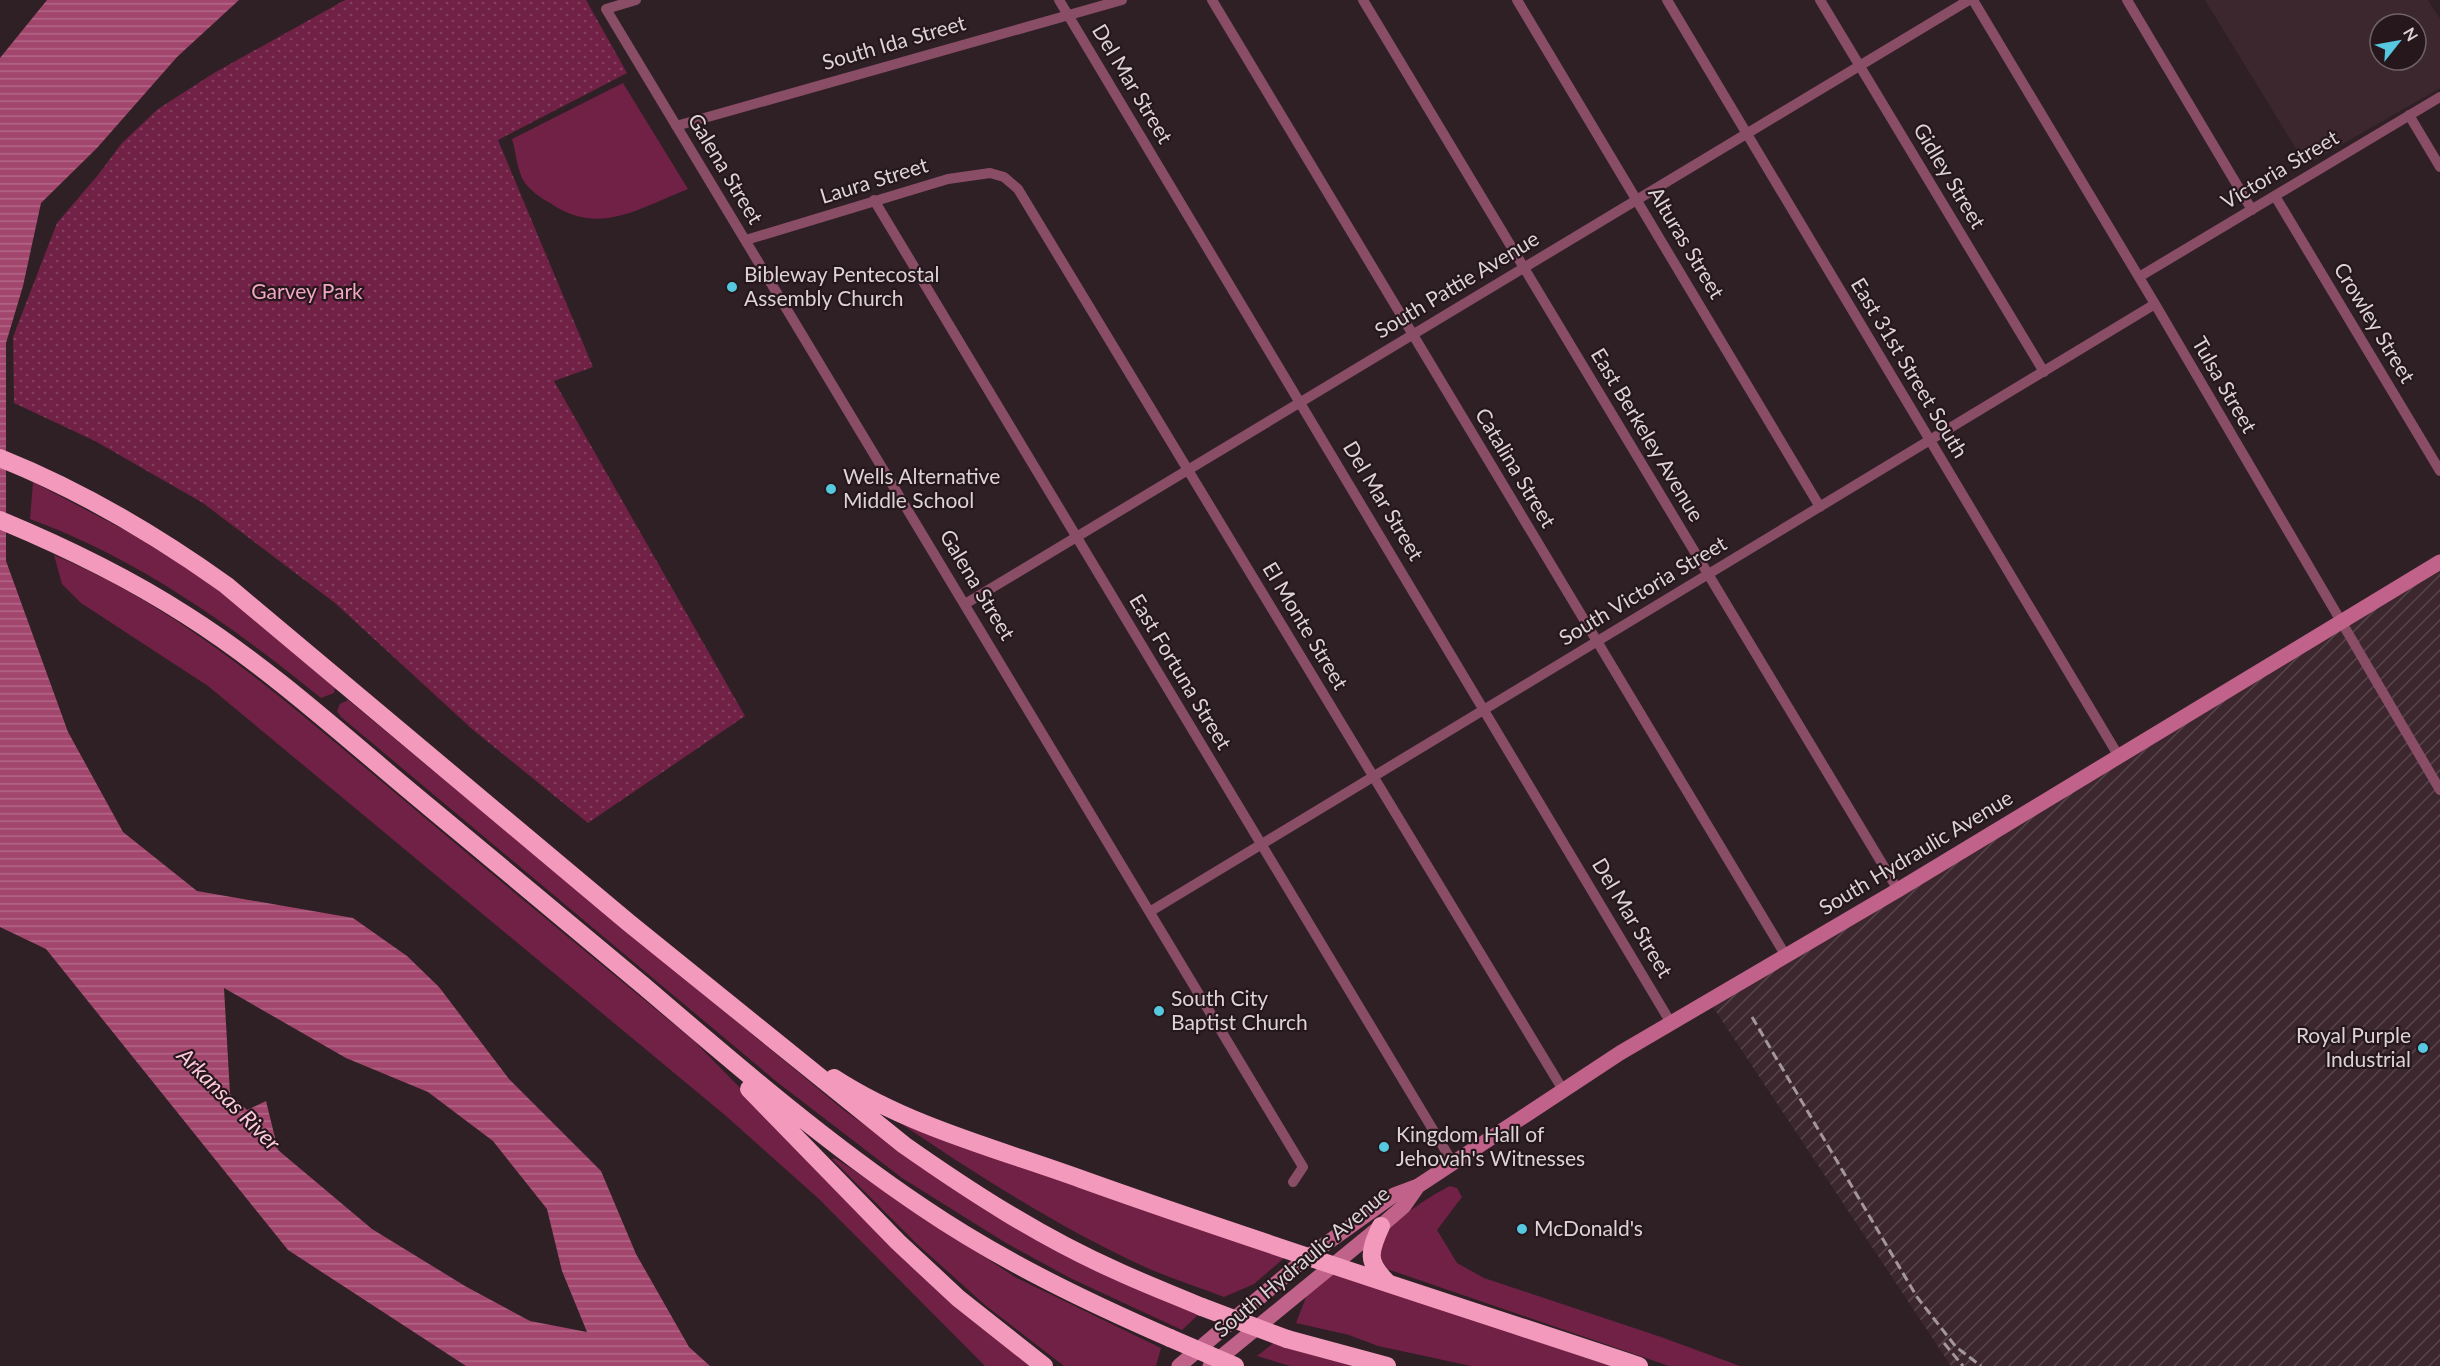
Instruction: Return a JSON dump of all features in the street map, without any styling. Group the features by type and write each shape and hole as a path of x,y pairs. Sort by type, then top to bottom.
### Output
{"highway":[{"path":"0,458 69,489 185,556 226,585 730,1006 858,1110 947,1176 1035,1228 1116,1271 1287,1339 1387,1366"},
{"path":"0,520 56,543 146,590 230,645 811,1126 925,1209 1008,1260 1083,1300 1235,1366"},
{"path":"730,1006 860,1095 904,1116 1306,1258 1639,1366"},
{"path":"677,1014 898,1242 958,1298 1044,1366"},
{"path":"1381,1226 1372,1247 1371,1259 1375,1271 1389,1284"}],"street":[{"name":"Galena Street","path":"636,0 606,9 1303,1167 1293,1182"},
{"name":"Del Mar Street","path":"1059,0 1671,1023"},
{"name":"South Ida Street","path":"676,126 1122,0"},
{"name":"Catalina Street","path":"1212,0 1786,956"},
{"name":"East Berkeley Avenue","path":"1363,0 1898,890"},
{"name":"Alturas Street","path":"1517,0 1821,507"},
{"name":"East 31st Street South","path":"1667,0 2118,756"},
{"name":"Gidley Street","path":"1820,0 2044,372"},
{"name":"South Pattie Avenue","path":"965,604 1971,0"},
{"name":"Tulsa Street","path":"1971,0 2156,304 2339,622 2440,790"},
{"path":"2127,0 2252,210"},
{"name":"Victoria Street","path":"2139,278 2440,97"},
{"path":"2409,115 2440,167"},
{"name":"Laura Street","path":"746,240 948,179 983,174 998,175 1012,183"},
{"name":"El Monte Street","path":"1012,183 1022,195 1563,1090"},
{"name":"Crowley Street","path":"2275,196 2440,471"},
{"name":"East Fortuna Street","path":"874,200 1454,1163"},
{"name":"South Victoria Street","path":"1150,911 2156,304"},
{"name":"South Hydraulic Avenue","path":"1179,1366 1306,1258 1394,1195 1418,1186 1563,1090 1671,1023 1898,890 2440,562"},
{"name":"South Hydraulic Avenue","path":"1210,1366 1381,1226 1404,1206 1418,1186"}],"shaded area":[{"path":"2205,0 2428,0 2440,19 2440,88 2306,165"},
{"path":"2440,562 2440,1366 1951,1366 1709,1001"}],"green space":[{"name":"Garvey Park","path":"345,0 586,0 627,73 498,140 593,367 554,381 745,716 588,823 472,729 335,603 203,503 95,441 14,403 13,337 57,223 122,143 158,109 214,73"},
{"path":"623,83 688,189 619,216 602,219 585,218 568,213 540,197 525,183 518,167 512,139"},
{"path":"33,482 159,548 209,581 335,688 334,693 321,698 253,645 183,596 109,554 30,519"},
{"path":"54,555 102,577 193,632 236,662 318,728 693,1040 753,1101 1031,1366 985,1366 819,1199 726,1116 208,686 81,603 62,584"},
{"path":"348,700 845,1111 918,1163 1199,1314 1182,1330 1070,1278 1006,1243 902,1178 777,1082 341,717 337,711 340,704"},
{"path":"894,1119 1284,1258 1254,1284 1224,1297 1147,1268 1081,1235 986,1180"},
{"path":"835,1158 1015,1277 1161,1348 1156,1366 1064,1366 985,1305 916,1243 832,1159"},
{"path":"1450,1186 1457,1188 1462,1197 1437,1230 1457,1263 1484,1278 1740,1366 1669,1366 1387,1269 1380,1253 1381,1242 1386,1234 1411,1210"},
{"path":"1331,1272 1614,1366 1471,1366 1378,1346 1349,1335 1296,1323 1308,1292"},
{"path":"1276,1341 1353,1366 1290,1366 1257,1356"}],"water":[{"name":"Arkansas River","path":"47,0 239,0 177,57 97,148 41,203 23,286 6,343 6,561 68,732 123,832 197,891 353,918 407,956 439,987 509,1079 601,1171 636,1254 689,1347 710,1366 466,1366 288,1250 46,949 0,927 0,58","holes":["224,988 346,1058 428,1092 493,1141 547,1209 562,1271 587,1332 530,1321 465,1286 372,1229 278,1150 266,1101 247,1110 230,1094"]}],"railway":[{"path":"1752,1017 1917,1297 1956,1347 1981,1366"},
{"path":"1944,1343 1963,1366"}],"place":[{"name":"Bibleway Pentecostal Assembly Church","path":"732,287"},
{"name":"Wells Alternative Middle School","path":"831,489"},
{"name":"South City Baptist Church","path":"1159,1011"},
{"name":"Royal Purple Industrial","path":"2423,1048"},
{"name":"Kingdom Hall of Jehovah's Witnesses","path":"1384,1147"},
{"name":"McDonald's","path":"1522,1229"}]}
